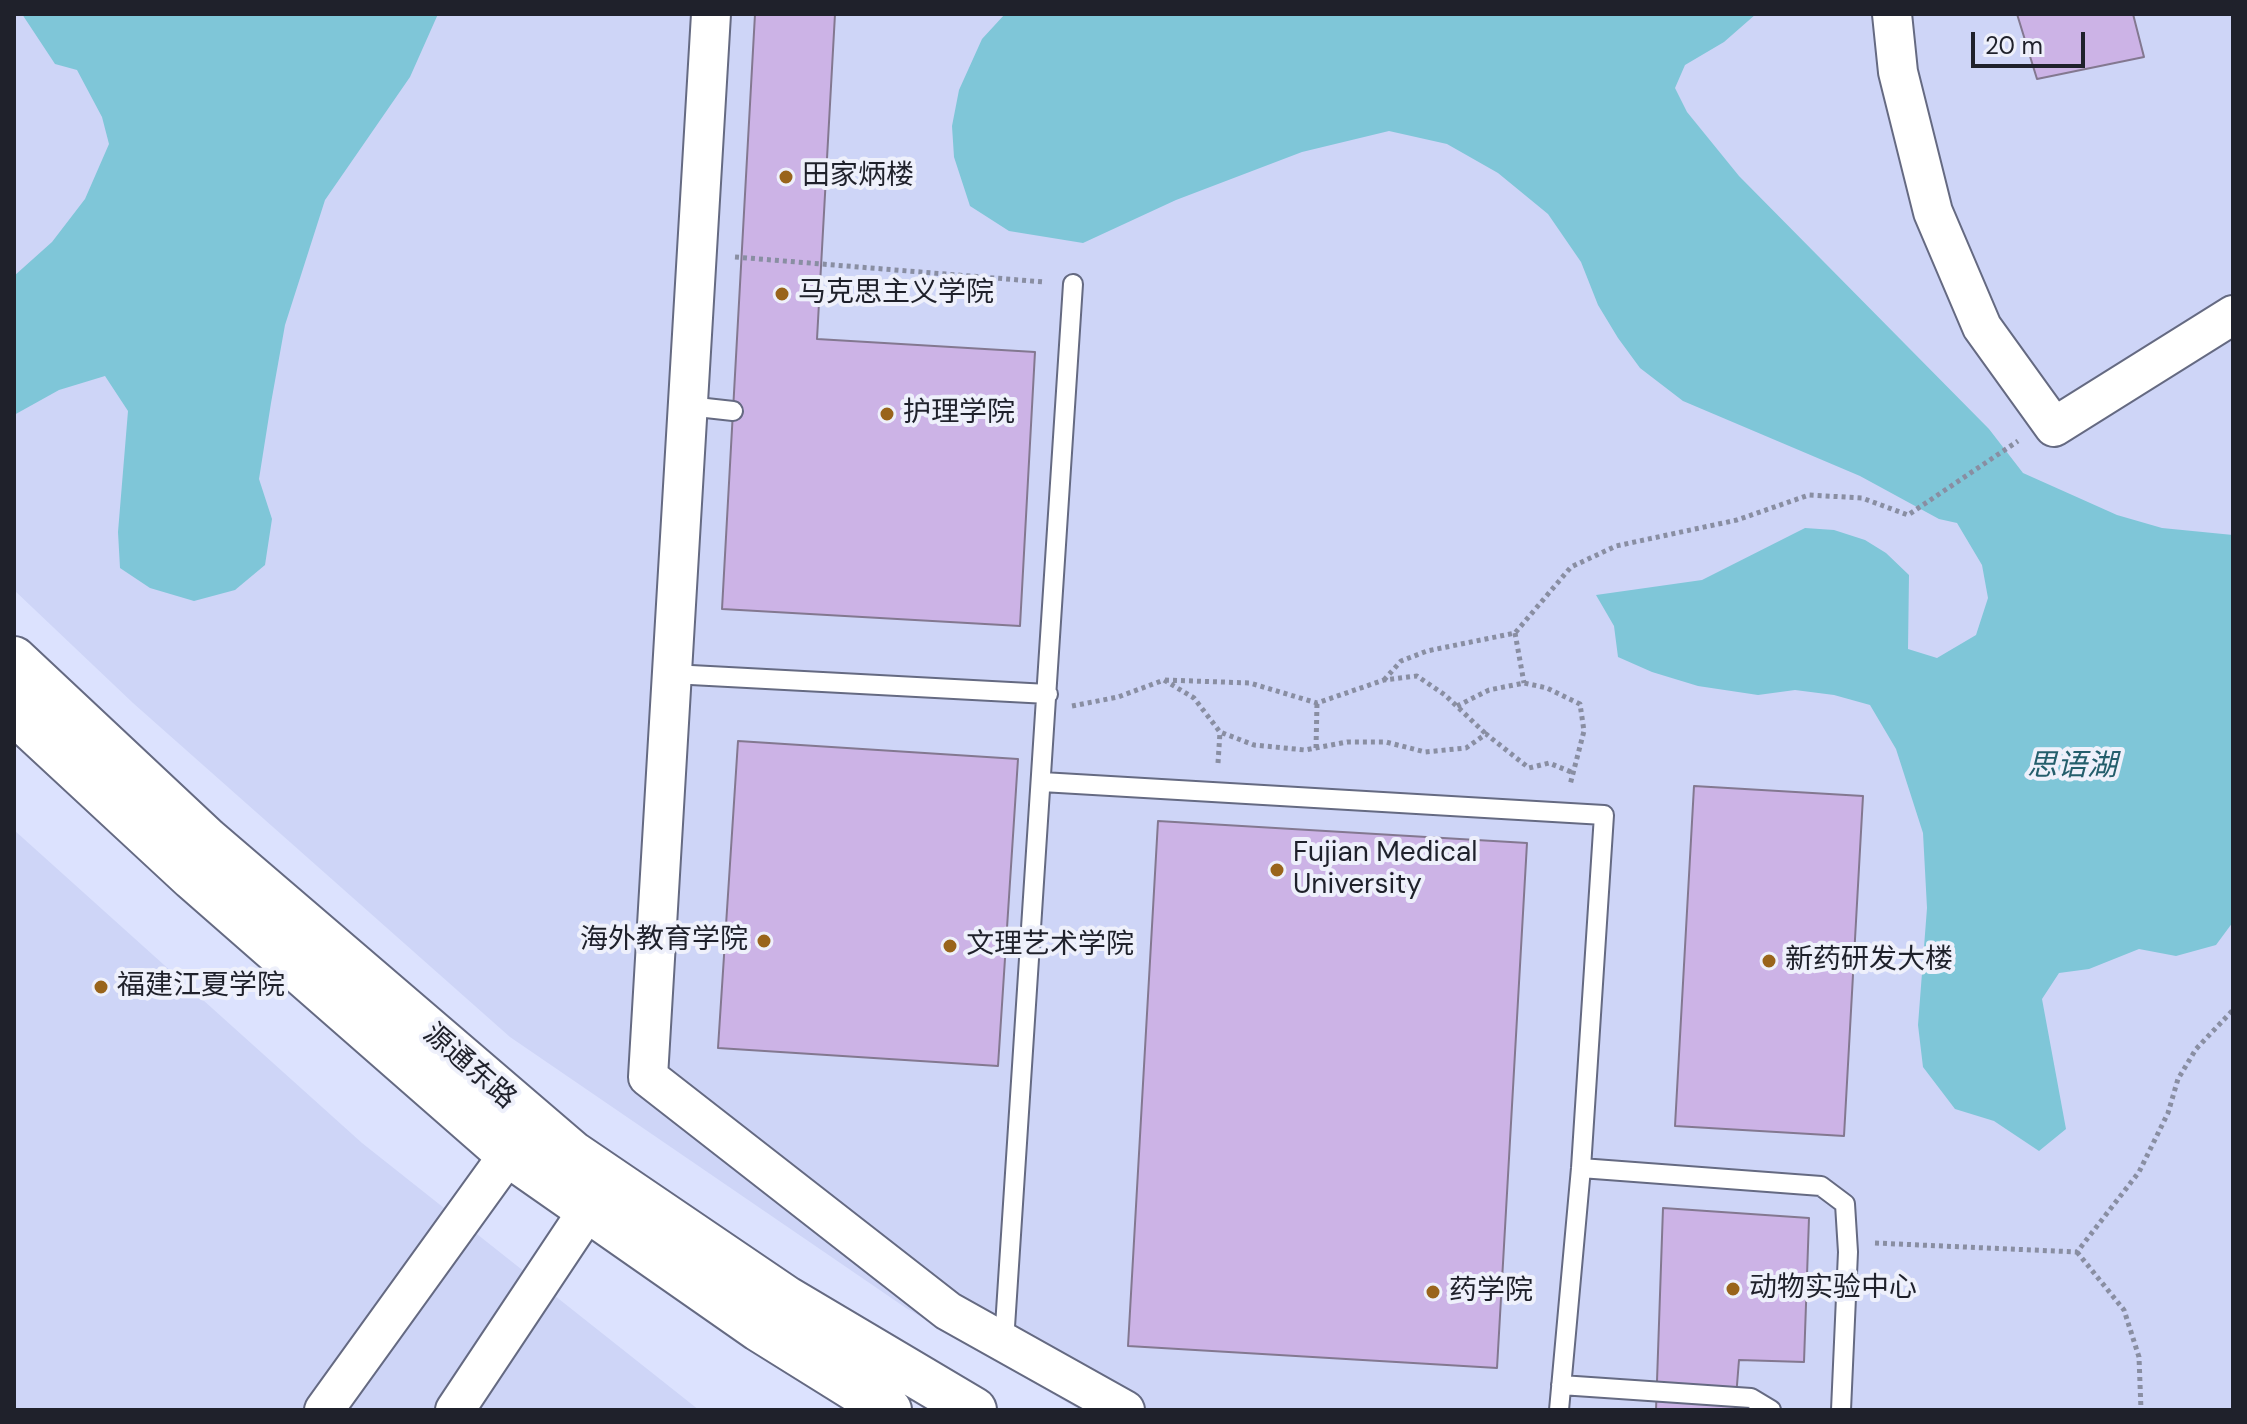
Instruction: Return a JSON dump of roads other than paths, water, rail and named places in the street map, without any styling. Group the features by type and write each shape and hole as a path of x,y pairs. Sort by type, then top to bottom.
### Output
{"main road":[{"name":"源通东路","path":"14,659 520,1137"},
{"name":"源通东路","path":"14,712 193,878 597,1195 759,1329 889,1410"},
{"name":"源通东路","path":"597,1195 787,1299 974,1410"}],"street":[{"path":"711,14 648,1077 948,1311 1125,1410"},
{"path":"1898,15 1898,72 1933,212 1982,327 2054,427 2233,315"},
{"path":"324,1410 520,1137"},
{"path":"455,1410 597,1195"}],"lane":[{"path":"1004,1342 1073,284"},
{"path":"688,406 733,411"},
{"path":"672,674 1048,702"},
{"path":"1042,782 1604,815 1581,1168 1559,1410"},
{"path":"1581,1168 1821,1186 1845,1204 1848,1252 1841,1410"},
{"path":"1561,1385 1751,1398 1771,1410"}],"water":[{"path":"22,14 438,14 410,77 325,200 285,325 271,403 259,479 272,519 265,565 235,590 194,601 150,588 120,568 118,532 128,411 105,376 59,390 14,415 14,276 52,242 85,199 109,144 102,117 77,70 55,64"},
{"name":"思语湖","path":"1005,14 1756,14 1724,42 1685,65 1675,88 1687,112 1739,176 1989,429 2023,473 2117,515 2162,528 2233,535 2233,922 2216,945 2176,956 2139,949 2089,969 2059,973 2042,999 2066,1129 2039,1151 1994,1121 1955,1109 1923,1067 1918,1025 1927,908 1923,833 1896,749 1870,705 1834,695 1795,690 1758,695 1698,686 1652,672 1618,657 1614,626 1596,595 1702,580 1805,528 1834,530 1865,540 1886,553 1909,575 1908,649 1937,658 1976,635 1988,598 1982,565 1957,523 1939,519 1860,476 1683,401 1640,368 1618,338 1598,305 1581,262 1548,214 1498,173 1447,144 1389,131 1302,152 1176,200 1083,243 1009,231 970,206 954,157 952,126 959,90 982,39"}],"place":[{"name":"田家炳楼","path":"786,177"},
{"name":"马克思主义学院","path":"782,294"},
{"name":"护理学院","path":"887,414"},
{"name":"Fujian Medical University","path":"1277,870"},
{"name":"海外教育学院","path":"764,941"},
{"name":"文理艺术学院","path":"950,946"},
{"name":"新药研发大楼","path":"1769,961"},
{"name":"福建江夏学院","path":"101,987"},
{"name":"动物实验中心","path":"1733,1289"},
{"name":"药学院","path":"1433,1292"}]}
